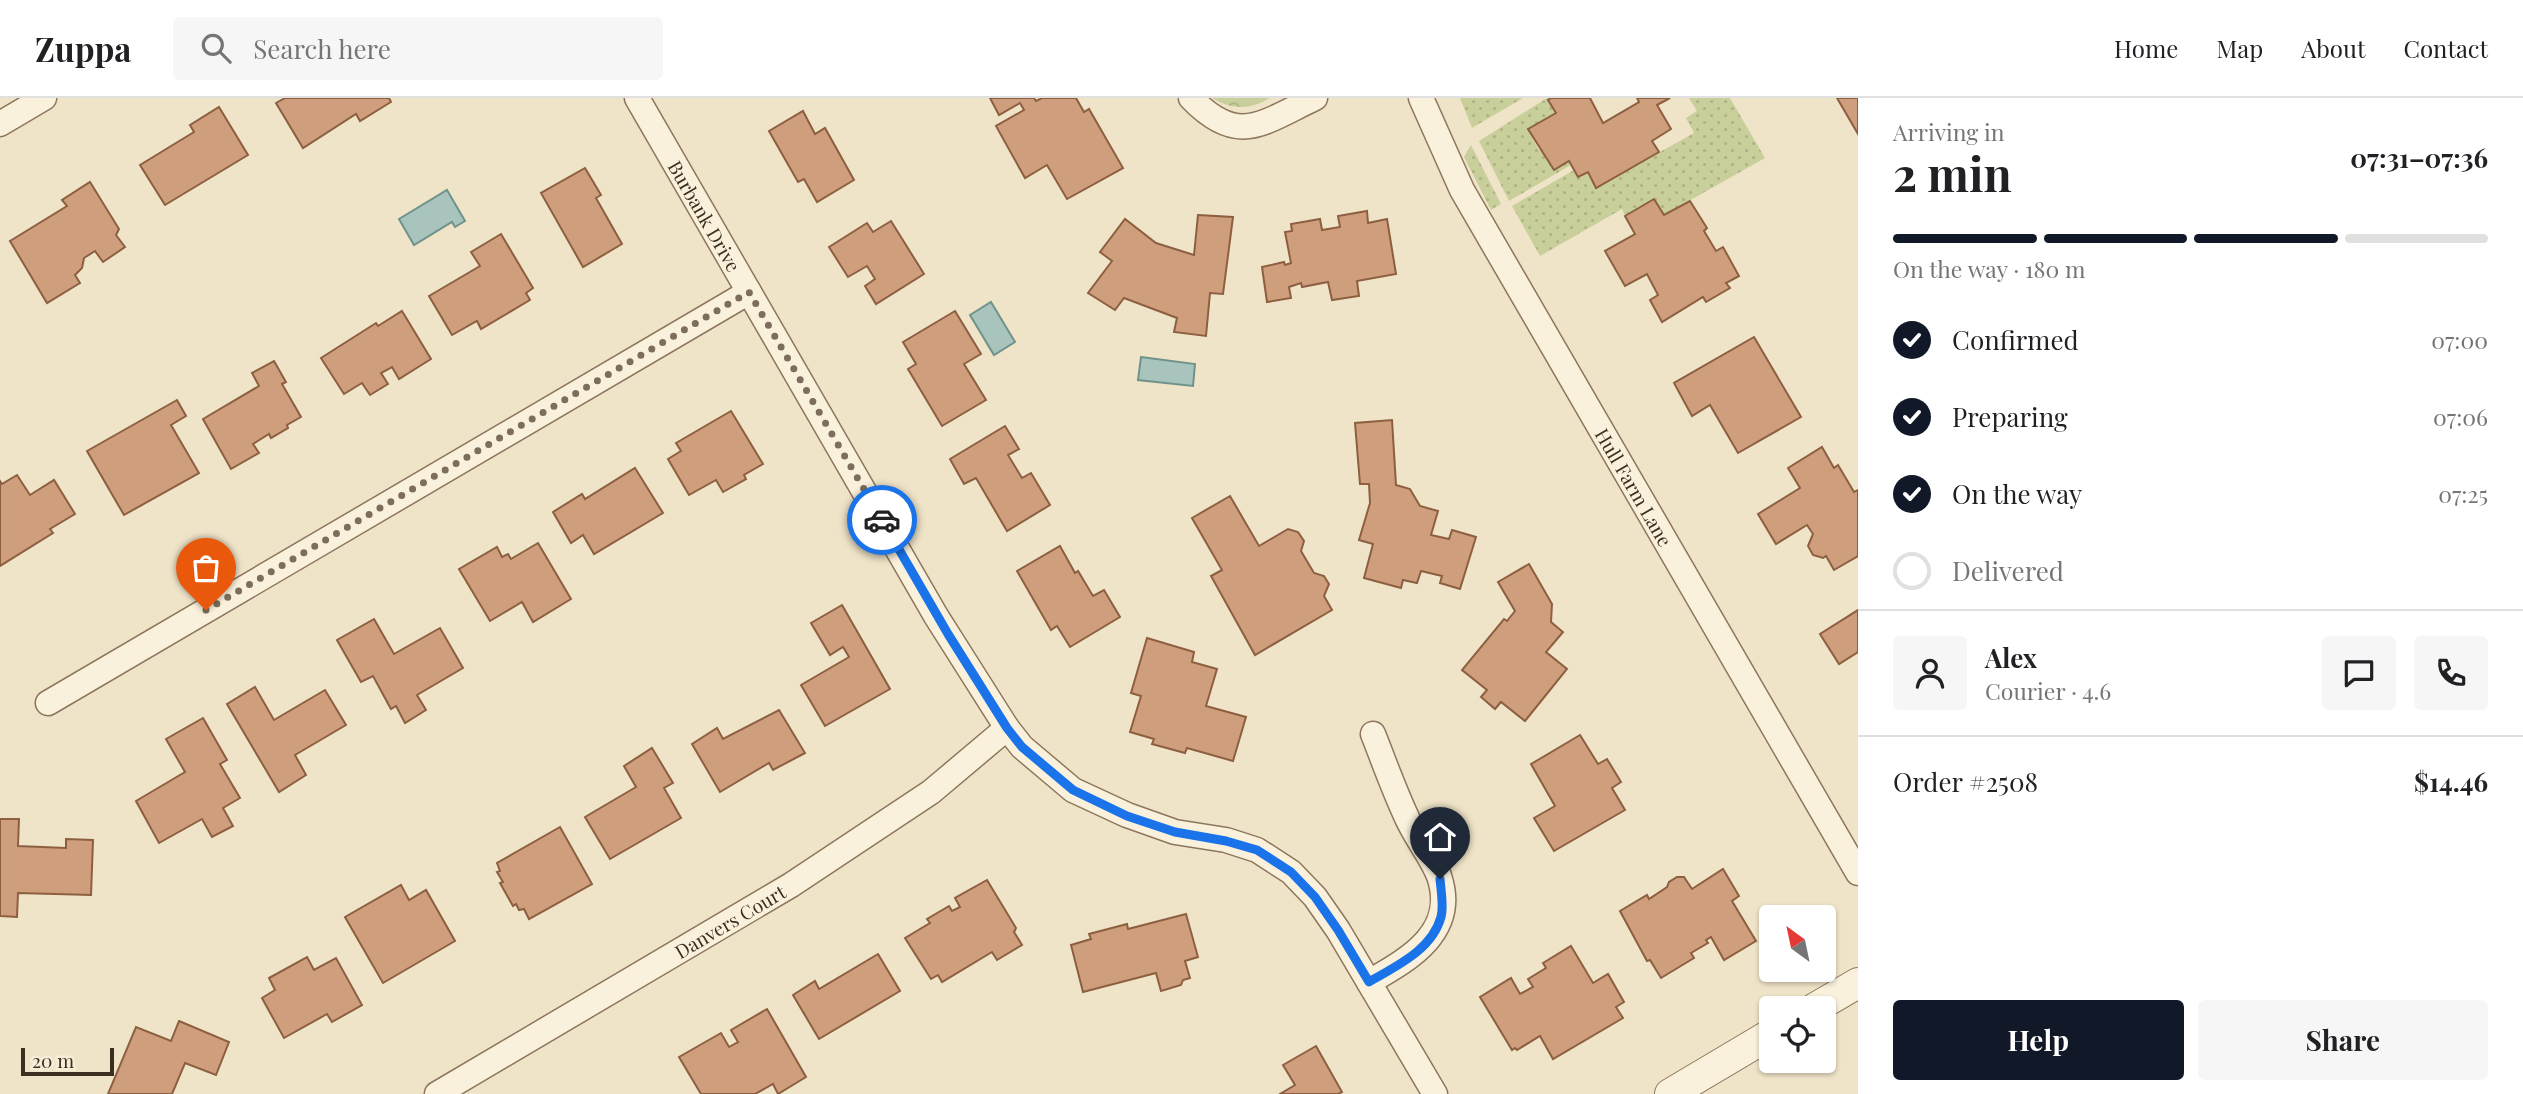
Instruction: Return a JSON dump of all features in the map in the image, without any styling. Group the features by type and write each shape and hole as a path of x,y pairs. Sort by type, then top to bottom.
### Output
{"street":[{"path":"0,124 44,98"},
{"name":"Burbank Drive","path":"637,98 936,616 1007,728 1022,747 1073,790 1127,816 1175,832 1226,841 1257,850 1291,872 1315,897 1338,930 1435,1094"},
{"path":"1191,98 1209,117 1234,128 1262,123 1315,98"},
{"name":"Hull Farm Lane","path":"1421,98 1462,190 1858,873"},
{"path":"48,704 749,292"},
{"name":"Danvers Court","path":"437,1094 790,885 931,792 1007,728"},
{"path":"1369,982 1408,960 1421,948 1433,934 1441,917 1442,899 1440,879 1410,824 1373,734"},
{"path":"1836,996 1858,983"},
{"path":"1671,1094 1759,1041"}],"green space":[{"path":"1212,98 1270,98 1255,105 1241,107 1227,105"},
{"path":"1460,98 1523,98 1472,128"},
{"path":"1551,98 1548,101 1556,113 1528,130 1539,150 1569,161 1571,165 1509,201 1479,141"},
{"path":"1689,98 1730,98 1765,158 1664,215 1654,199 1625,216 1622,209 1540,256 1512,206 1574,170 1578,177 1588,172 1597,187 1694,133 1686,118 1697,111"},
{"path":"1471,145 1501,204 1491,210 1464,157"}],"water":[{"path":"447,190 465,221 455,227 452,222 414,245 399,219"},
{"path":"991,302 1015,342 994,355 970,315"},
{"path":"1141,357 1195,364 1193,386 1138,380"}],"building":[{"path":"285,98 389,98 391,102 360,121 356,114 303,148 276,103"},
{"path":"990,98 1034,98 1036,101 1042,98 1076,98 1084,112 1089,109 1123,168 1067,199 1047,165 1025,178 996,126 1024,110 1020,103 999,115"},
{"path":"1590,98 1603,123 1639,102 1637,98 1670,98 1657,105 1671,129 1652,141 1659,152 1596,188 1588,172 1578,177 1569,161 1554,170 1528,129 1556,113 1548,100"},
{"path":"1837,98 1858,98 1858,134"},
{"path":"219,107 248,155 165,205 140,165 194,132 190,125"},
{"path":"803,111 815,134 825,128 854,180 817,202 804,179 798,182 769,131"},
{"path":"585,168 601,195 596,198 622,244 583,267 541,193"},
{"path":"90,182 119,229 116,235 125,247 103,262 95,251 84,258 82,268 75,275 80,283 47,303 10,241 67,206 62,200"},
{"path":"1654,199 1664,215 1690,201 1707,228 1704,231 1716,251 1723,247 1739,276 1726,283 1730,288 1706,302 1703,297 1662,322 1650,300 1658,295 1647,274 1625,286 1605,251 1635,234 1625,216"},
{"path":"1367,211 1368,223 1387,219 1396,274 1357,281 1359,296 1332,300 1328,282 1302,287 1301,283 1289,287 1291,298 1267,302 1262,267 1291,263 1285,232 1292,231 1291,224 1320,219 1322,230 1340,227 1338,216"},
{"path":"1198,215 1233,217 1223,294 1210,293 1206,336 1174,332 1177,318 1124,298 1115,310 1088,293 1112,261 1100,252 1125,219 1156,243 1194,255"},
{"path":"891,221 924,274 876,304 865,286 875,279 867,266 848,277 829,247 867,223 873,232"},
{"path":"501,234 533,288 526,293 530,300 481,329 477,321 452,335 429,296 480,266 471,252"},
{"path":"402,311 431,359 399,379 392,367 381,373 388,384 370,395 362,383 344,394 321,358 376,323 378,326"},
{"path":"955,311 981,354 964,364 986,400 942,426 908,369 916,364 903,342"},
{"path":"1754,337 1801,417 1738,453 1710,405 1692,416 1674,383"},
{"path":"274,361 286,382 282,384 301,417 271,438 269,434 253,444 259,453 231,469 203,419 259,386 252,373"},
{"path":"177,400 186,416 171,425 199,473 124,515 87,451"},
{"path":"731,411 763,464 744,475 746,479 723,492 716,480 689,495 668,459 681,451 676,443"},
{"path":"1392,420 1396,485 1410,489 1420,506 1438,511 1431,535 1449,539 1452,530 1476,537 1460,589 1440,583 1442,576 1421,571 1417,583 1403,580 1401,588 1364,578 1373,544 1359,540 1370,503 1369,484 1360,484 1355,423"},
{"path":"1005,426 1019,449 1008,455 1022,478 1031,473 1050,505 1007,531 976,478 964,484 950,459"},
{"path":"1822,447 1834,468 1838,465 1854,492 1858,490 1858,556 1834,570 1826,556 1823,558 1813,555 1808,546 1813,534 1807,525 1776,544 1758,514 1800,488 1788,468"},
{"path":"635,468 663,513 594,554 583,535 571,543 553,512 582,494 585,499"},
{"path":"17,475 30,495 54,480 75,514 50,529 53,533 0,566 0,481 2,484"},
{"path":"1230,496 1259,546 1288,529 1298,532 1304,541 1301,551 1314,573 1324,576 1329,584 1324,596 1332,610 1255,655 1211,576 1222,570 1192,518"},
{"path":"538,543 571,599 533,622 522,602 490,621 459,569 497,547 502,557 508,554 511,559"},
{"path":"1060,546 1075,573 1078,571 1093,596 1104,590 1120,617 1070,647 1057,626 1051,630 1017,571"},
{"path":"1529,564 1552,604 1551,622 1563,632 1546,652 1567,669 1525,721 1501,702 1495,709 1481,697 1487,690 1462,670 1504,619 1507,621 1515,611 1498,582"},
{"path":"842,605 890,689 825,726 801,685 849,657 843,647 830,655 811,623"},
{"path":"1858,610 1858,652 1839,664 1820,634"},
{"path":"374,619 394,654 440,628 463,668 417,695 426,710 405,723 396,706 391,709 373,676 361,682 337,640"},
{"path":"1147,638 1194,652 1192,662 1217,669 1206,706 1246,717 1233,761 1187,748 1185,753 1152,744 1154,739 1130,732 1141,696 1131,693"},
{"path":"255,687 274,720 325,690 346,725 295,755 306,775 279,792 227,704"},
{"path":"779,710 805,753 773,770 769,763 720,792 692,744 717,728 723,739"},
{"path":"203,718 227,760 220,764 240,798 223,808 233,826 212,837 202,819 159,843 136,801 185,772 166,739"},
{"path":"1580,735 1598,764 1607,759 1621,782 1612,788 1625,810 1554,851 1534,818 1555,806 1531,764"},
{"path":"652,748 673,783 664,788 681,818 610,859 585,817 636,787 624,766"},
{"path":"0,819 19,819 18,846 66,848 66,839 93,840 91,895 18,893 17,917 0,916"},
{"path":"560,827 592,884 529,919 524,909 519,910 516,904 513,906 500,883 503,882 497,872 500,871 497,863"},
{"path":"1723,869 1739,896 1732,901 1756,941 1724,960 1711,937 1706,940 1708,943 1691,953 1694,958 1661,978 1650,960 1647,961 1620,911 1647,895 1649,899 1677,877 1684,877 1692,889"},
{"path":"987,880 1016,928 1014,932 1022,945 997,960 992,952 942,982 938,975 931,979 905,938 930,923 927,919 949,906 952,911 960,907 955,898"},
{"path":"401,885 409,900 426,890 455,941 383,983 345,917"},
{"path":"1186,914 1198,957 1185,961 1190,978 1183,980 1181,985 1161,991 1156,973 1083,992 1071,945 1091,939 1089,934 1127,924 1128,929"},
{"path":"1571,946 1593,983 1608,974 1624,1002 1616,1007 1623,1018 1553,1059 1540,1036 1517,1050 1512,1050 1480,997 1511,978 1520,994 1533,987 1528,979 1546,968 1543,963"},
{"path":"878,954 900,991 819,1039 793,995 815,981 819,989"},
{"path":"307,957 314,970 336,958 362,1005 332,1022 327,1014 284,1038 262,998 275,990 269,978"},
{"path":"767,1009 806,1077 778,1094 773,1084 755,1094 701,1094 679,1057 721,1033 729,1047 738,1042 731,1030"},
{"path":"179,1021 229,1042 216,1075 185,1063 172,1094 108,1094 136,1027 171,1041"},
{"path":"1316,1046 1342,1092 1280,1094 1295,1085 1283,1065"}],"way so far":[{"path":"206,610 749,292 882,520"}],"route":[{"path":"882,520 936,616 1007,728 1022,747 1073,790 1127,816 1175,832 1226,841 1257,850 1291,872 1315,897 1369,982 1408,960 1433,934 1441,917 1440,879"}]}
